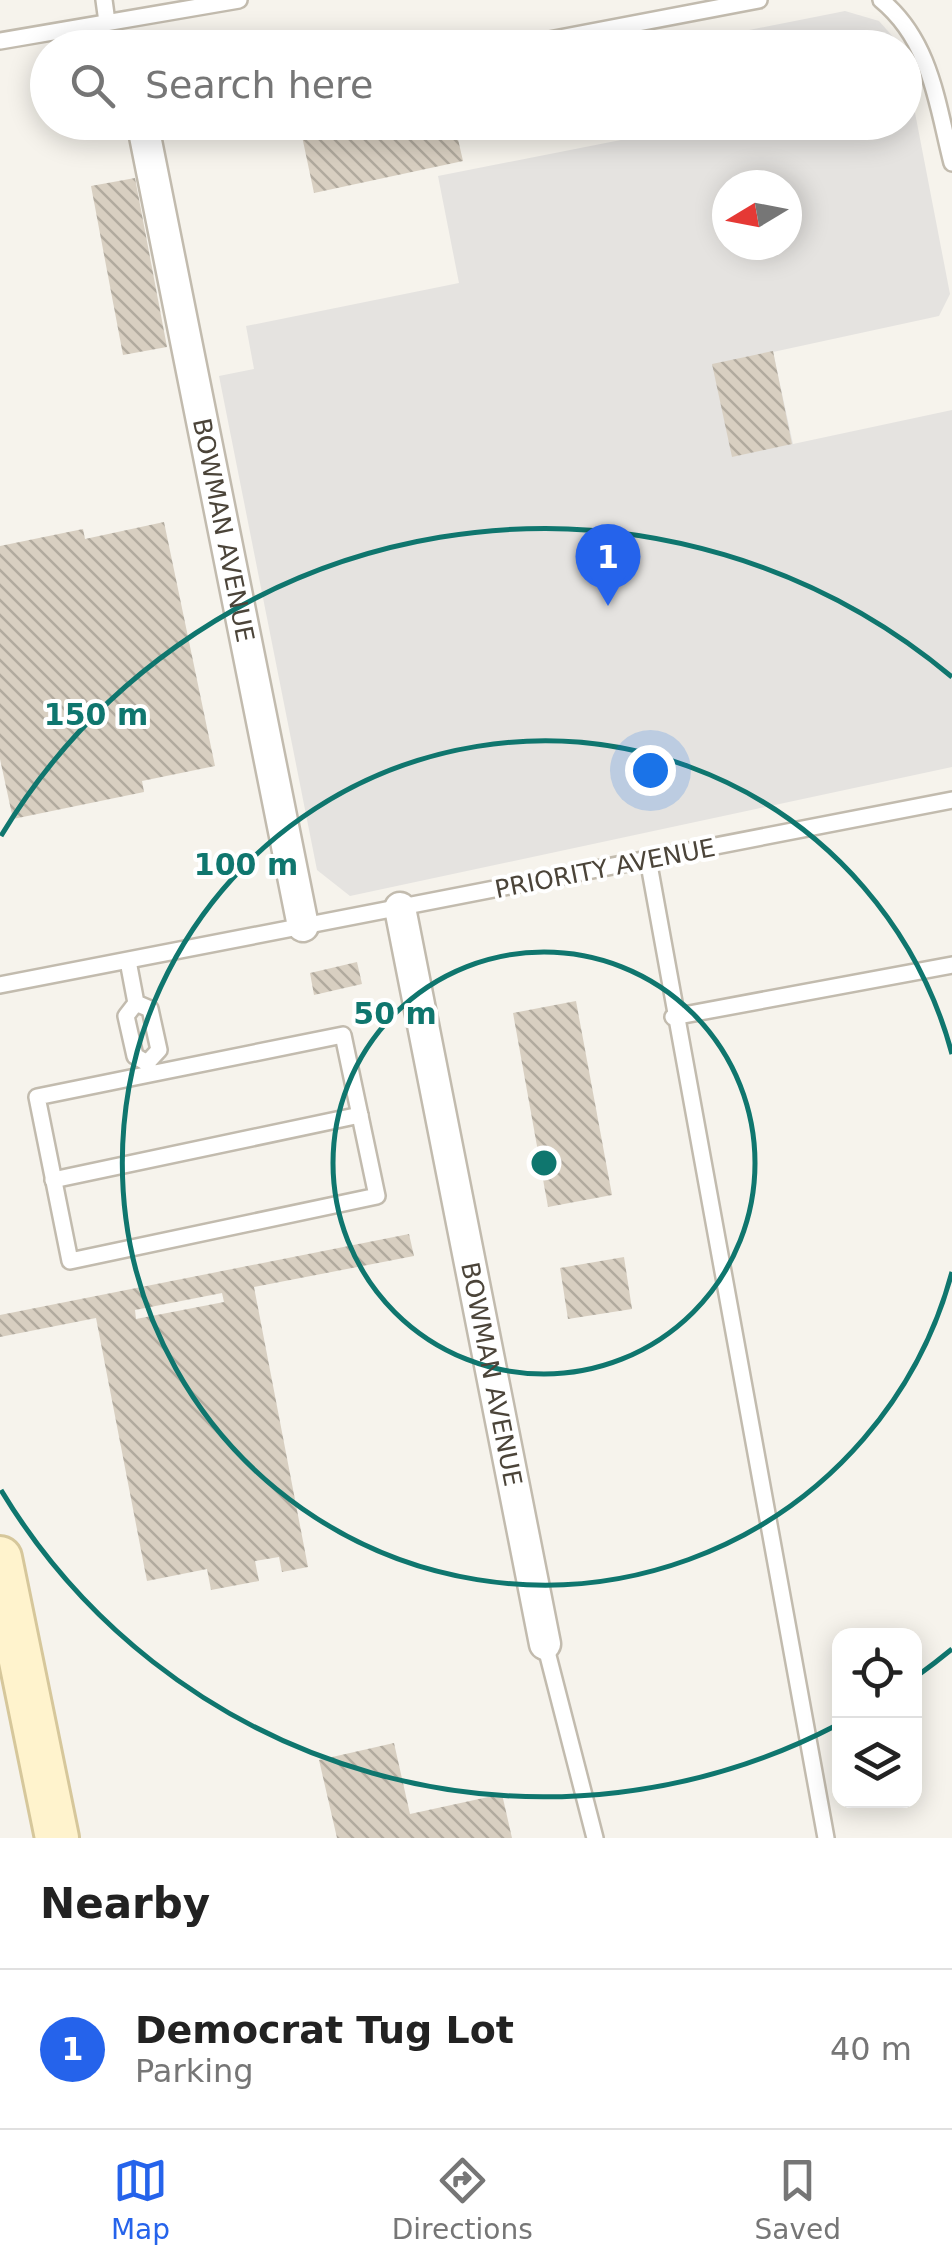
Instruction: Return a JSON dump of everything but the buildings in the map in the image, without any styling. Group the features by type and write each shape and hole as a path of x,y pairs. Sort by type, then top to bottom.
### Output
{"main road":[{"path":"0,1558 56,1838"}],"street":[{"name":"BOWMAN AVENUE","path":"148,140 303,926"},
{"name":"BOWMAN AVENUE","path":"400,908 545,1644"}],"lane":[{"path":"104,0 107,22"},
{"path":"62,30 239,0"},
{"path":"602,30 759,0"},
{"path":"881,0 906,20 911,30"},
{"path":"0,41 30,36"},
{"path":"922,50 952,164"},
{"name":"PRIORITY AVENUE","path":"0,985 952,800"},
{"path":"648,859 826,1838"},
{"path":"128,961 136,1003 126,1016 135,1056 148,1068"},
{"path":"674,1017 952,965"},
{"path":"136,1003 150,1008 159,1050 148,1068"},
{"path":"343,1035 360,1115 377,1196 70,1261 37,1097 148,1068 343,1035"},
{"path":"54,1180 360,1115"},
{"name":"BOWMAN AVENUE","path":"545,1644 595,1838"}],"shaded area":[{"path":"845,11 879,21 887,30 749,30"},
{"path":"621,140 920,140 950,294 939,316 773,352 793,444 952,410 952,767 350,896 317,870 219,376 254,369 246,326 459,283 438,176"}],"place":[{"name":"Democrat Tug Lot","path":"608,606"}]}
